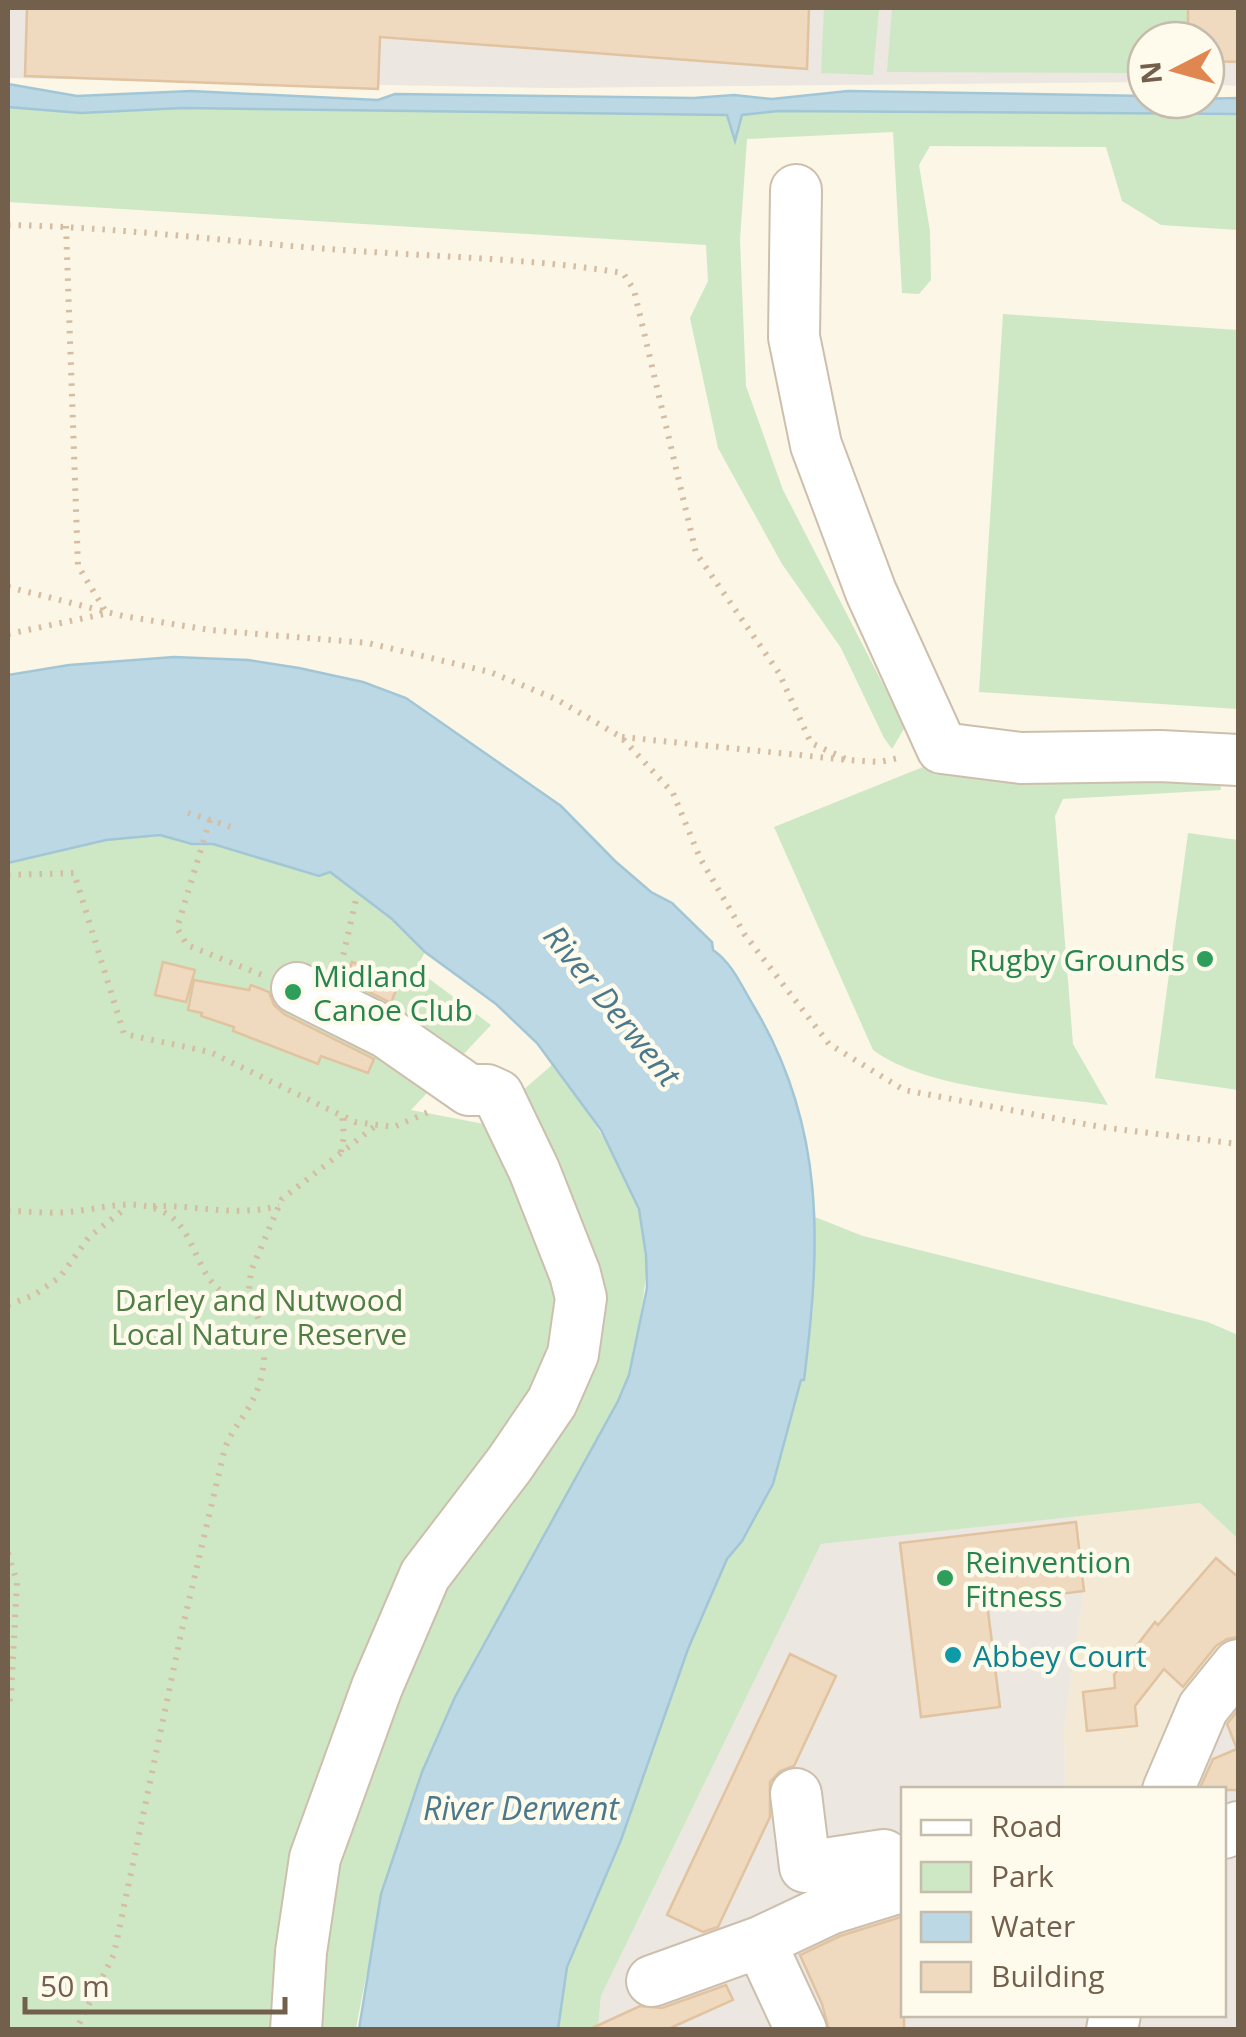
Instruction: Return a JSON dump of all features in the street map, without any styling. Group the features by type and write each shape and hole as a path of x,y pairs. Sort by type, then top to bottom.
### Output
{"street":[{"path":"796,190 794,337 816,445 871,592 942,748 1021,758 1160,756 1238,760"},
{"path":"296,2030 301,1952 315,1858 376,1687 425,1575 552,1402 573,1354 581,1298 568,1257 498,1095 469,1090 386,1032 297,988"},
{"path":"1169,1787 1203,1708 1238,1665"},
{"path":"796,1794 804,1867 894,1871"},
{"path":"652,1981 760,1942 830,1910 894,1871"},
{"path":"760,1942 801,2030"}],"path":[{"path":"8,225 66,226 342,250 566,264 623,273 634,290 696,553 780,673 811,743 848,760"},
{"path":"66,226 78,566 106,614"},
{"path":"8,588 106,614 210,630 368,643 490,672 556,699 621,737 673,794 700,858 745,935 829,1044 904,1090 1101,1127 1238,1144"},
{"path":"8,634 106,614"},
{"path":"621,737 880,762 942,748"},
{"path":"188,814 238,829"},
{"path":"210,820 177,928 186,945 297,988"},
{"path":"8,875 74,873 124,1034 210,1052 375,1126 394,1127 412,1121 469,1090"},
{"path":"341,966 357,895"},
{"path":"340,1153 344,1136 342,1114"},
{"path":"76,2030 114,1954 225,1448 233,1427 249,1407 265,1362 259,1315 248,1299 251,1272 282,1199 375,1126"},
{"path":"8,1211 67,1212 182,1205 250,1213 280,1206"},
{"path":"8,1305 34,1295 60,1277 89,1237 128,1206"},
{"path":"150,1206 171,1215 212,1282 226,1294 248,1299"},
{"path":"8,1552 17,1582 8,1706"}],"shaded area":[{"path":"8,8 1238,8 1238,86 1226,85 1226,20 1126,20 1126,82 550,88 8,78"},
{"path":"1200,1503 1238,1539 1238,1646 1145,1785 1138,1787 1065,1787 1064,1728 1084,1591 1075,1516"},
{"path":"1075,1516 1084,1591 1064,1728 1065,1787 901,1787 901,2017 1226,2017 1226,1787 1137,1787 1145,1784 1238,1646 1238,2029 598,2030 601,1996 821,1544"}],"green space":[{"path":"824,8 879,8 873,75 821,73"},
{"path":"892,8 1188,8 1188,20 1126,20 1126,73 887,72"},
{"path":"8,107 81,113 182,108 728,115 735,139 742,115 778,111 1126,113 1126,120 1226,120 1226,114 1238,114 1238,230 1161,225 1122,201 1106,147 930,146 919,165 930,231 931,280 919,294 902,293 893,132 747,139 740,240 746,386 783,490 905,727 892,749 841,648 782,564 718,448 690,318 708,281 706,245 8,202"},
{"path":"1003,314 1238,330 1238,709 979,692"},
{"path":"933,763 1220,771 1221,790 1063,799 1055,816 1073,1044 1108,1105 953,1082 923,1074 873,1050 774,827"},
{"name":"Rugby Grounds","path":"1188,833 1238,840 1238,1090 1155,1078"},
{"name":"Darley and Nutwood Local Nature Reserve","path":"160,835 329,872 392,919 425,952 416,969 491,1025 411,1110 484,1124 553,1064 611,1150 637,1207 645,1238 645,1286 628,1378 589,1460 476,1657 437,1736 394,1860 356,2029 8,2029 8,863 106,840"},
{"path":"815,1217 863,1236 1208,1322 1238,1335 1238,1539 1200,1503 821,1544 601,1996 598,2029 558,2030 567,1967 621,1840 688,1649 727,1559 742,1541 773,1484 804,1379 813,1308"}],"water":[{"path":"8,84 77,96 191,91 378,100 395,94 694,98 734,95 772,99 848,91 1126,96 1126,113 778,111 742,115 735,141 727,115 182,108 81,113 8,107"},
{"path":"1226,98 1238,98 1238,114 1226,114"},
{"name":"River Derwent","path":"174,657 248,660 299,668 363,682 406,698 561,806 615,861 651,892 672,903 712,942 713,950 731,968 777,1050 794,1096 806,1141 815,1233 804,1380 773,1484 742,1541 727,1559 688,1649 621,1840 567,1967 558,2029 359,2029 381,1894 422,1772 455,1697 629,1375 647,1288 639,1209 601,1130 537,1043 496,1004 425,952 392,919 330,872 319,876 213,844 192,844 160,835 106,840 8,863 8,675 69,665"}],"building":[{"path":"27,8 809,8 807,69 380,37 378,89 25,76"},
{"path":"1188,8 1238,8 1238,62 1226,62 1226,20 1188,20"},
{"path":"163,962 195,970 186,1002 155,995"},
{"path":"352,962 400,980 391,1003 346,980"},
{"path":"194,980 249,990 251,985 269,992 274,1005 284,1014 374,1059 368,1073 321,1056 318,1064 188,1010"},
{"name":"Abbey Court","path":"1076,1522 1084,1591 987,1603 1000,1707 921,1717 900,1543"},
{"path":"1216,1558 1238,1577 1238,1637 1216,1646 1183,1687 1164,1669 1135,1706 1137,1726 1087,1731 1083,1692 1115,1688 1114,1675 1155,1622 1158,1625"},
{"path":"790,1654 836,1676 794,1766 780,1771 770,1782 770,1817 718,1927 703,1932 667,1915"},
{"path":"1238,1710 1238,1790 1200,1787 1213,1759 1237,1749 1227,1724"},
{"path":"901,1917 904,2030 829,2030 800,1955 840,1936"},
{"path":"726,1985 733,2000 666,2030 588,2030 640,2006 662,2008"}],"place":[{"name":"Rugby Grounds","path":"1205,959"},
{"name":"Midland Canoe Club","path":"293,992"},
{"name":"Reinvention Fitness","path":"945,1578"},
{"name":"Abbey Court","path":"953,1655"}]}
